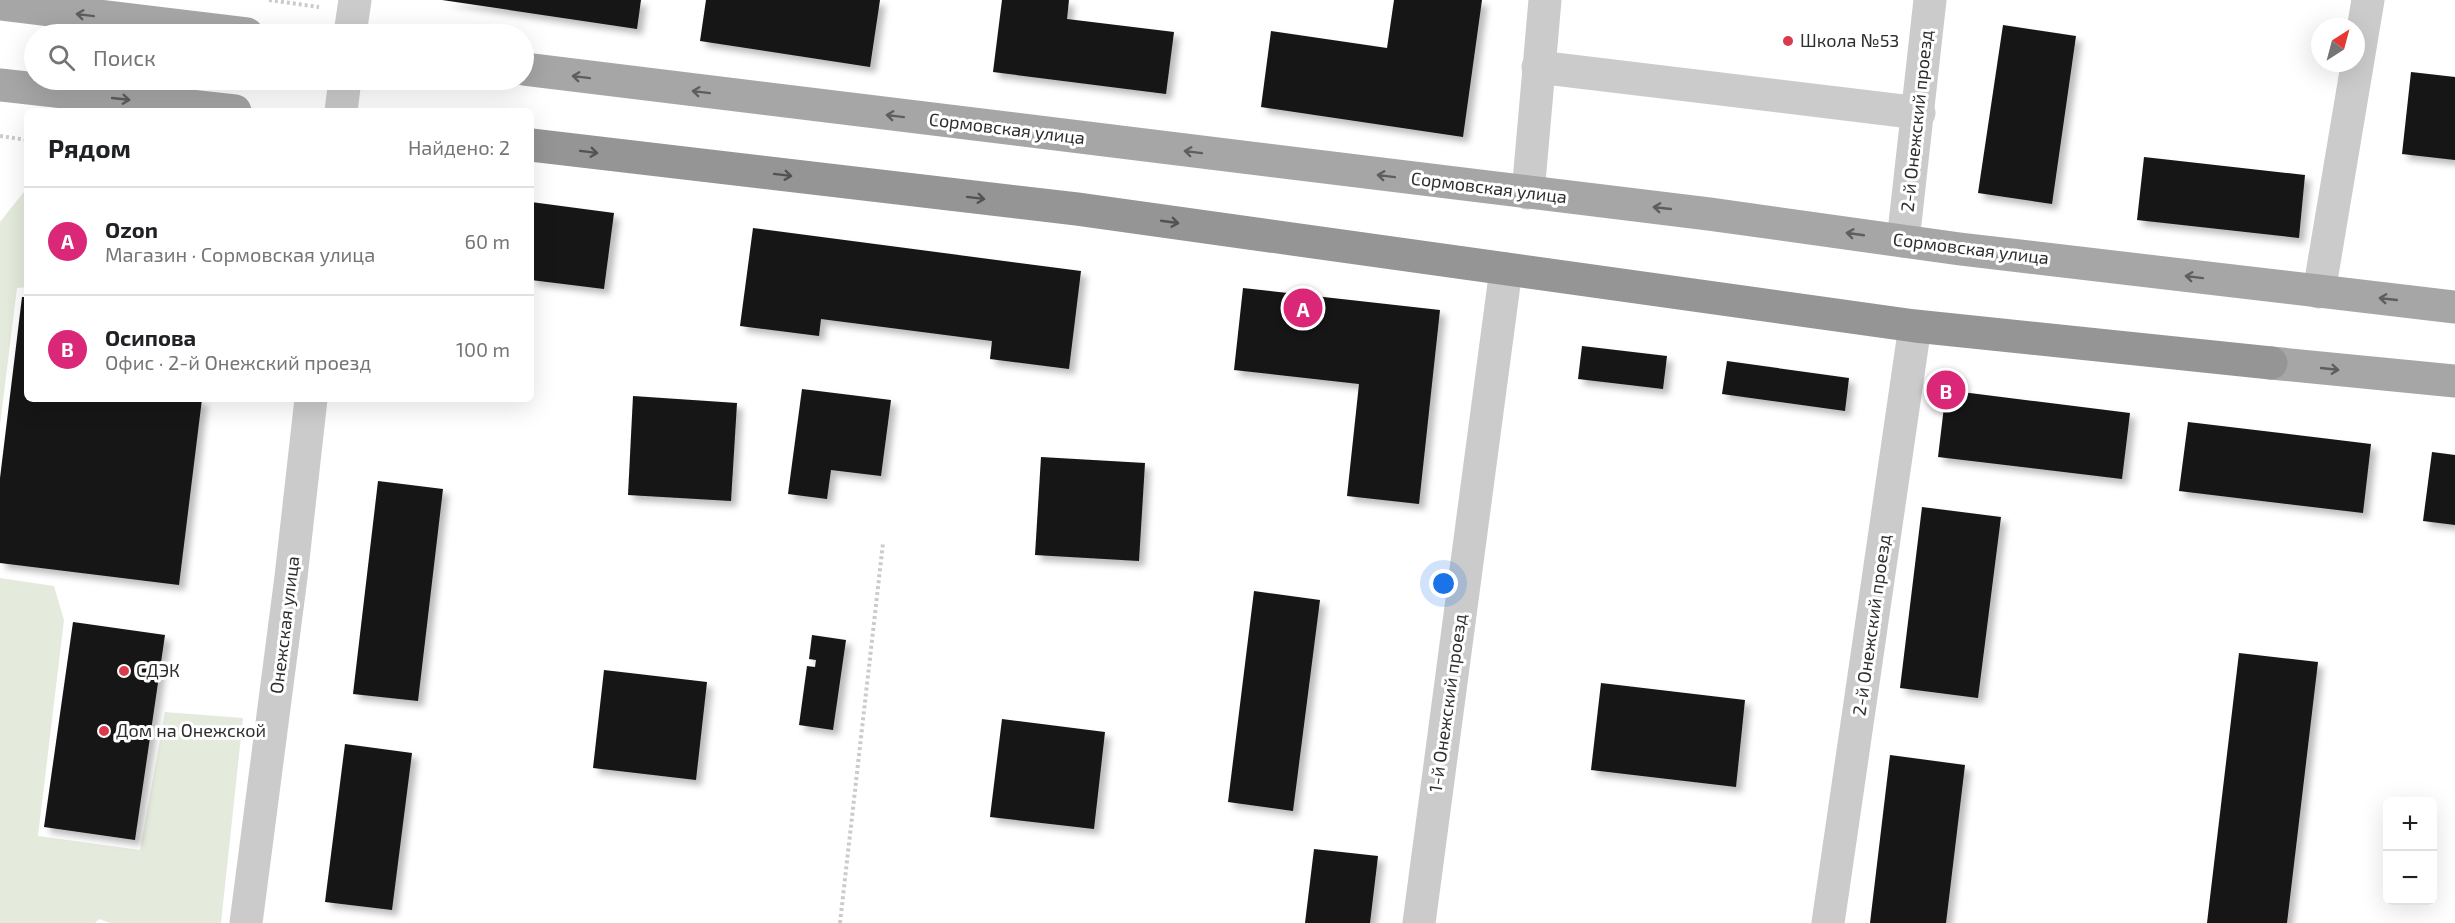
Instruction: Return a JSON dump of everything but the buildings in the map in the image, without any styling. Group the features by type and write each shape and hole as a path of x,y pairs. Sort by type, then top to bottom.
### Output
{"highway":[{"path":"534,145 1077,210 1916,326 2271,363"}],"main road":[{"path":"0,4 165,24"},
{"name":"Сормовская улица","path":"534,70 1709,214 1904,241 2455,307"},
{"path":"0,85 24,88"},
{"path":"45,90 208,108"},
{"path":"2271,363 2455,381"}],"street":[{"path":"1528,193 1545,0"},
{"name":"2-й Онежский проезд","path":"1904,241 1930,0"},
{"path":"2319,291 2368,0"},
{"path":"1538,67 1919,113"},
{"path":"341,108 344,90"},
{"name":"1-й Онежский проезд","path":"1419,923 1506,269"},
{"name":"2-й Онежский проезд","path":"1828,923 1916,326"},
{"name":"Онежская улица","path":"246,923 291,577 311,402"}],"path":[{"path":"269,0 352,15"},
{"path":"0,136 24,140"},
{"path":"840,923 883,543"}],"shaded area":[{"path":"24,192 24,287 17,288 0,425 0,222"},
{"path":"0,578 54,586 64,620 38,836 140,850 165,712 243,718 221,923 110,923 99,919 95,923 0,923"}],"place":[{"name":"Школа №53","path":"1788,41"},
{"name":"Ozon","path":"1303,308"},
{"name":"Осипова","path":"1946,390"},
{"name":"СДЭК","path":"124,671"},
{"name":"Дом на Онежской","path":"104,731"}]}
